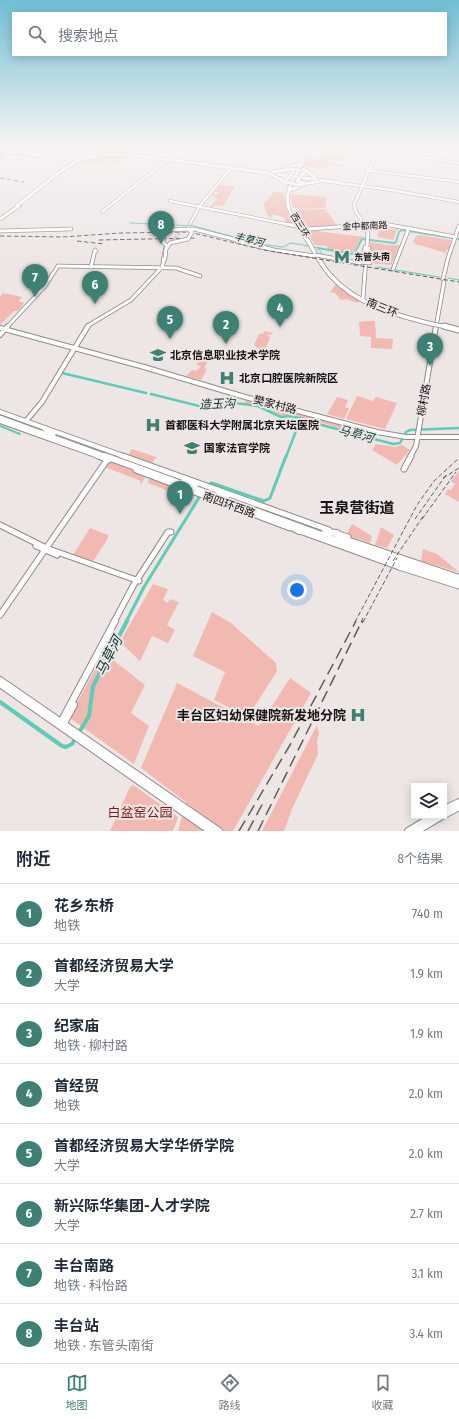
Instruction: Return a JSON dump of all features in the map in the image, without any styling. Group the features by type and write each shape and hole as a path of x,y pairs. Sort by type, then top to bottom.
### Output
{"highway":[{"path":"19,205 44,184"},
{"path":"1,219 46,184"},
{"name":"西三环","path":"287,184 288,191 286,201 289,210 311,244 323,257"},
{"path":"288,191 292,184"},
{"path":"288,191 307,184"},
{"path":"1,219 7,212"},
{"path":"1,219 11,212"},
{"name":"南三环","path":"323,257 336,280 348,290 370,303 400,314 459,330"},
{"name":"南三环","path":"323,257 328,273 364,301 391,311 432,323"},
{"path":"336,280 341,284 345,291"},
{"path":"384,311 391,311 400,314"},
{"name":"南四环西路","path":"1,419 46,432 82,447 281,520 459,582"},
{"name":"南四环西路","path":"1,419 52,434 82,447"},
{"path":"46,432 52,434"},
{"path":"46,432 59,442"},
{"path":"182,484 196,483"},
{"name":"南四环西路","path":"182,484 226,497 459,578"},
{"path":"217,490 226,497"},
{"path":"227,504 238,504"},
{"path":"281,520 299,532"},
{"path":"325,532 337,533"},
{"path":"438,579 450,579"}],"main road":[{"path":"26,197 43,184"},
{"path":"30,198 47,184"},
{"path":"128,190 102,212 136,184"},
{"path":"190,224 199,207 218,184"},
{"path":"344,184 360,186"},
{"path":"346,184 459,201"},
{"path":"360,186 352,206 364,224 368,239 363,295"},
{"path":"199,207 170,201 272,221"},
{"name":"金中都南路","path":"199,207 319,229 364,224 385,224 455,237"},
{"name":"柳村路","path":"427,376 435,338 444,280 455,237 459,228"},
{"path":"68,229 71,229 0,231 68,229"},
{"path":"182,229 196,229 237,241"},
{"path":"24,421 42,402 89,325 128,301 164,264 168,244 165,231 190,229 192,232"},
{"path":"393,269 408,229"},
{"path":"160,269 163,255 168,244 187,240 192,232 199,230 237,241 270,248 369,263 369,248"},
{"path":"362,262 365,247"},
{"path":"0,334 3,328 44,286 58,266 160,269 177,269 200,276 183,269 176,268 160,269"},
{"path":"3,328 162,372"},
{"name":"柳村路","path":"404,469 414,451 431,347 435,338"},
{"name":"樊家村路","path":"162,372 210,387 344,422"},
{"name":"樊家村路","path":"162,372 344,422"},
{"name":"南四环西路","path":"0,412 24,421 46,432 217,490 348,537"},
{"name":"南四环西路","path":"1,419 106,459 182,484 227,504 299,532 459,586"},
{"path":"344,422 404,436 417,433 459,436"},
{"path":"0,612 106,459"},
{"path":"0,526 44,549 137,582"},
{"path":"61,725 137,582 168,532 171,532 137,582"},
{"path":"0,615 44,549"},
{"path":"0,680 61,725"},
{"path":"0,684 219,831"},
{"path":"78,736 210,831"},
{"path":"447,808 459,802"},
{"path":"447,814 459,807"},
{"path":"408,831 428,819"},
{"path":"417,831 438,819"}],"green space":[{"path":"219,185 235,186 223,206 216,205 210,207 217,198 211,196 213,193 218,194 219,192 214,192"},
{"path":"273,192 284,193 286,209 294,224 285,223 285,218 277,215 272,215 272,217 269,217 264,207 264,202 268,200"},
{"path":"290,194 326,197 326,207 316,209 312,207 311,209 293,208"},
{"path":"325,209 337,226 304,226 294,213 295,210"},
{"path":"380,227 395,230 396,227 401,228 397,230 393,240 377,237"},
{"path":"309,230 365,237 359,241 354,251 350,253 328,249 327,246 315,245 306,231"},
{"path":"420,235 451,240 449,250 446,250 446,253 413,242 416,236"},
{"path":"370,242 400,245 391,265 371,263 371,260 377,261 376,255 371,254"},
{"path":"336,284 359,301 358,303 346,299 341,300 335,293 330,292"},
{"path":"3,293 22,297 19,301 24,303 18,311 14,311 0,325 0,297"},
{"path":"375,321 376,338 393,339 392,349 371,348 371,337 360,336 359,322"},
{"path":"264,331 273,333 271,335 267,334 270,338 266,347 262,349 254,345 259,334 265,334 263,333"},
{"path":"201,359 208,361 204,368 207,369 201,380 186,376 192,370 196,371 201,366 196,365"},
{"path":"357,396 373,401 376,397 397,403 385,429 346,419"},
{"path":"337,397 348,400 345,407 349,409 344,419 327,414"},
{"path":"246,399 361,430 360,434 309,419 291,415 283,416 260,405 244,404"},
{"path":"376,444 395,447 402,445 410,450 397,465 372,450"},
{"path":"132,449 156,457 158,455 152,463 128,456"},
{"path":"110,462 146,476 140,486 141,481 105,467"},
{"path":"459,471 459,502 445,494 448,489 451,490 455,484 451,481"},
{"path":"151,477 177,487 174,493 148,483 144,489"},
{"path":"352,524 372,536 370,543 346,535"},
{"path":"381,527 394,535 387,548 375,545"},
{"path":"90,528 108,535 108,538 92,561 73,555"},
{"path":"423,549 437,554 459,572 421,561"},
{"path":"153,584 168,589 163,600 168,603 170,599 179,602 167,625 175,630 168,643 152,636 140,661 120,642"},
{"path":"212,612 231,623 276,663 277,671 248,717 214,700 225,672 193,656"},
{"path":"104,653 145,685 131,713 149,726 134,764 70,718"},
{"path":"290,678 311,693 233,831 178,831 186,802 141,768 177,683 259,726"},
{"path":"317,725 319,734 317,740 318,754 292,809 284,831 262,831"},
{"name":"白盆窑公园","path":"133,785 178,817 173,831 110,831 130,787"}],"waterway":[{"name":"丰草河","path":"130,223 194,226 259,244 283,247 291,243 309,246"},
{"path":"318,248 352,254 355,252 362,239 394,243 396,242 399,232 402,230 459,239"},
{"name":"丰草河","path":"314,247 318,248 323,255"},
{"name":"丰草河","path":"377,267 439,277"},
{"name":"丰草河","path":"448,278 459,280"},
{"name":"造玉沟","path":"62,373 146,393"},
{"name":"造玉沟","path":"151,394 199,406 235,403 258,406 281,417 290,416 304,419"},
{"name":"马草河","path":"286,457 299,423 303,420 393,444 400,443 406,432 410,430 459,428"},
{"path":"0,426 20,434"},
{"name":"马草河","path":"207,485 212,483 264,501 270,498 286,456"},
{"name":"马草河","path":"126,622 144,587 200,496"},
{"name":"马草河","path":"0,702 62,746 66,747 72,744 89,716 93,686 127,621"}],"tunnel":[{"path":"168,244 190,224 189,225"}],"railway":[{"path":"0,236 63,237 120,233 189,232 264,250 459,282"},
{"path":"99,240 197,238"},
{"path":"77,241 104,244"},
{"path":"355,622 417,505 434,481 459,458"},
{"path":"445,477 459,468"},
{"path":"422,519 456,472"},
{"path":"415,519 445,477"},
{"path":"393,561 424,515"},
{"path":"363,622 397,558"},
{"path":"361,622 363,618"},
{"path":"239,831 290,745 356,621"},
{"path":"258,831 362,621"},
{"path":"248,831 265,799"}],"place":[{"name":"丰台站","path":"161,244"},
{"name":"东管头南","path":"342,257"},
{"name":"丰台南路","path":"35,297"},
{"name":"新兴际华集团-人才学院","path":"95,304"},
{"name":"首经贸","path":"280,327"},
{"name":"首都经济贸易大学华侨学院","path":"170,339"},
{"name":"首都经济贸易大学","path":"226,344"},
{"name":"北京信息职业技术学院","path":"158,355"},
{"name":"纪家庙","path":"430,366"},
{"name":"北京口腔医院新院区","path":"227,378"},
{"name":"首都医科大学附属北京天坛医院","path":"153,425"},
{"name":"国家法官学院","path":"192,448"},
{"name":"花乡东桥","path":"180,514"},
{"name":"丰台区妇幼保健院新发地分院","path":"358,715"}],"district":[{"name":"玉泉营街道","path":"357,508"}]}
